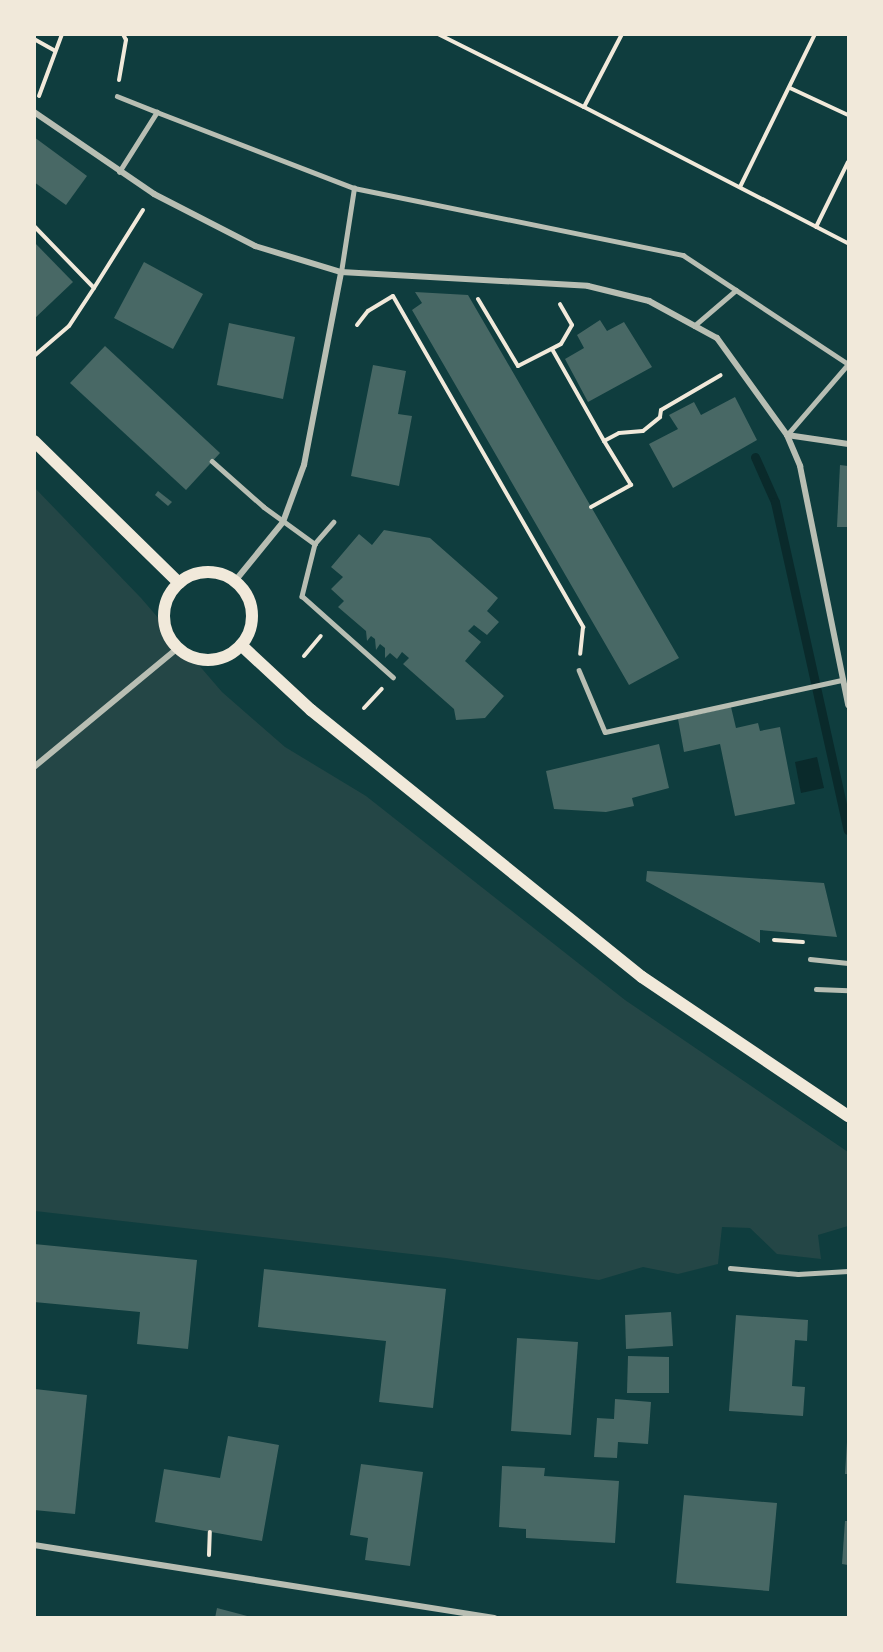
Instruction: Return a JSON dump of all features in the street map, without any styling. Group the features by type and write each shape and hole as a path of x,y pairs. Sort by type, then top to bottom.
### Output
{"main road":[{"path":"34,441 179,583"},
{"path":"207,572 234,582 250,605 248,633 241,645 224,656 203,660 178,648 169,637 164,608 179,583 207,572"},
{"path":"241,645 310,710 642,977 849,1116"}],"street":[{"path":"34,112 154,194 255,246 341,272 464,277 588,286 649,301 717,338 787,435 800,466 842,680 849,705"},
{"path":"234,582 283,522 304,465 341,272"},
{"path":"787,435 849,444"},
{"path":"34,767 178,648"},
{"path":"34,1545 494,1617"}],"lane":[{"path":"117,96 354,188 683,255 848,364 787,435"},
{"path":"119,172 157,112"},
{"path":"341,272 354,188"},
{"path":"694,326 736,290"},
{"path":"212,461 283,522 315,544"},
{"path":"334,522 315,544 302,596 393,677"},
{"path":"579,670 605,732 842,680"},
{"path":"810,959 849,963"},
{"path":"816,989 849,990"},
{"path":"730,1268 798,1274 849,1271"}],"path":[{"path":"38,98 54,50 62,34"},
{"path":"117,96 126,40 123,34"},
{"path":"438,34 849,243"},
{"path":"584,107 622,34"},
{"path":"740,187 815,34"},
{"path":"34,39 54,50"},
{"path":"790,88 849,115"},
{"path":"816,227 849,162"},
{"path":"34,356 69,326 154,194"},
{"path":"34,226 94,288"},
{"path":"464,277 518,366 561,344 572,325 548,283"},
{"path":"357,325 368,311 393,296 583,627 579,670"},
{"path":"552,349 604,441 632,485 591,507"},
{"path":"604,441 619,433 644,431 660,417 661,410 737,366"},
{"path":"304,656 332,623"}],"shaded area":[{"path":"35,488 141,598 222,692 285,747 366,796 625,1000 848,1152 848,1226 818,1235 821,1259 777,1254 750,1228 722,1227 718,1264 678,1274 643,1267 599,1280 446,1258 35,1211"},
{"path":"817,757 824,788 801,793 795,762"}],"building":[{"path":"34,137 87,176 66,205 34,182"},
{"path":"34,242 73,282 34,319"},
{"path":"144,262 203,294 173,349 114,318"},
{"path":"415,292 468,295 679,658 629,685 412,310 422,303"},
{"path":"600,320 607,331 624,322 652,367 588,402 565,359 584,348 577,335"},
{"path":"229,323 295,337 283,399 217,385"},
{"path":"105,346 220,453 186,490 70,383"},
{"path":"373,365 406,371 398,414 412,416 399,486 351,476"},
{"path":"735,397 757,440 673,488 649,444 678,429 669,415 694,402 701,415"},
{"path":"840,465 848,466 848,527 837,527"},
{"path":"158,491 172,502 168,506 155,495"},
{"path":"384,530 430,538 498,598 487,611 499,622 487,635 474,625 468,631 481,642 465,661 504,696 485,718 456,720 454,709 403,664 409,658 402,652 397,659 390,653 385,658 385,648 380,644 376,650 375,639 371,636 367,641 366,631 338,607 344,601 331,589 343,577 331,567 359,534 372,545"},
{"path":"731,707 736,728 758,723 760,731 780,727 795,804 735,816 720,744 684,752 678,719"},
{"path":"659,744 669,788 632,798 634,806 606,812 554,809 546,771"},
{"path":"647,871 824,883 837,937 760,930 760,943 646,881"},
{"path":"34,1244 197,1260 188,1349 137,1344 140,1312 34,1302"},
{"path":"264,1269 446,1289 433,1408 379,1402 386,1341 258,1327"},
{"path":"671,1312 673,1346 626,1349 625,1315"},
{"path":"736,1315 808,1320 807,1341 795,1340 792,1386 805,1387 803,1416 729,1411"},
{"path":"517,1338 578,1342 571,1435 511,1431"},
{"path":"628,1356 669,1357 669,1393 627,1393"},
{"path":"35,1389 87,1395 75,1514 34,1510"},
{"path":"615,1399 651,1402 648,1444 618,1442 617,1458 594,1457 597,1418 614,1419"},
{"path":"228,1436 279,1445 262,1541 155,1522 164,1469 220,1478"},
{"path":"847,1442 848,1474 845,1474"},
{"path":"361,1464 423,1472 410,1566 365,1560 368,1538 350,1535"},
{"path":"502,1466 545,1468 544,1476 619,1481 615,1543 526,1538 526,1529 499,1527"},
{"path":"684,1495 777,1503 769,1591 676,1583"},
{"path":"845,1521 848,1521 848,1565 842,1564"},
{"path":"217,1608 251,1617 251,1618 215,1618"}],"waterway":[{"path":"755,457 775,502 848,830"}]}
